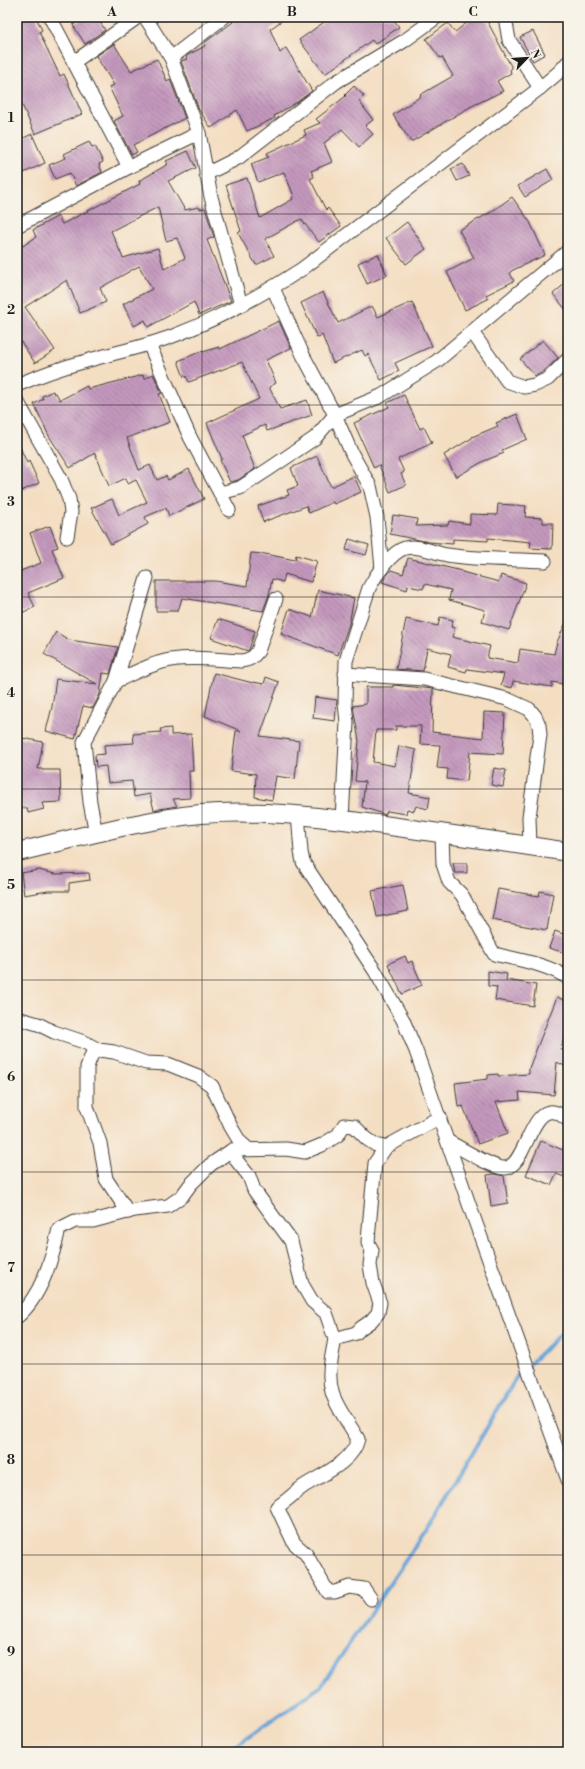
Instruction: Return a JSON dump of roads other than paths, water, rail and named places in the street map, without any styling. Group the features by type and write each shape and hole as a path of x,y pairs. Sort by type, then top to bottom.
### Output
{"main road":[{"path":"17,852 152,821 203,814 298,814 442,833 568,852"}],"street":[{"path":"50,17 129,167"},
{"path":"74,62 138,17"},
{"path":"146,17 171,58 199,133 214,212 240,305"},
{"path":"171,58 224,17"},
{"path":"206,174 238,158 336,82 404,41 437,17"},
{"path":"505,17 509,40 540,88"},
{"path":"17,385 81,362 149,344 202,324 273,288 302,269 540,88 559,72 568,62"},
{"path":"17,226 129,167 199,133"},
{"path":"220,493 240,488 315,438 335,415 381,396 438,361 568,251"},
{"path":"273,288 303,355 335,415 352,454 370,486 377,517 382,568"},
{"path":"472,332 507,381 524,387 535,385 548,379 568,359"},
{"path":"149,344 190,437 229,510"},
{"path":"17,402 61,479 69,499 71,512 67,537"},
{"path":"342,820 347,722 345,674 350,646 369,588 382,568 395,553 405,548 413,547 446,555 545,561"},
{"path":"96,834 90,802 84,742 116,681 147,578"},
{"path":"116,681 153,665 170,660 186,659 241,662 249,660 254,657 258,651 276,599"},
{"path":"345,674 424,679 507,699 529,709 535,716 539,725 540,735 529,817 530,846"},
{"path":"298,814 303,862 375,970 403,1020 416,1051 568,1480"},
{"path":"442,833 443,864 449,882 462,895 494,954 533,963 562,974 568,978"},
{"path":"17,1018 38,1024 54,1032 84,1042 99,1050 114,1052 146,1063 168,1064 198,1076 212,1086 231,1127 240,1142 248,1149"},
{"path":"99,1050 92,1054 87,1066 87,1107 100,1143 106,1179 128,1212"},
{"path":"448,1142 504,1168 511,1166 540,1118 546,1113 555,1112 568,1120"},
{"path":"335,1339 356,1333 371,1321 378,1313 380,1304 373,1284 370,1265 372,1250 368,1243 375,1163 386,1147 440,1117"},
{"path":"17,1317 27,1309 39,1286 54,1251 59,1229 75,1221 93,1221 128,1212 168,1206 182,1196 190,1185 210,1165 232,1150 286,1149 304,1152 322,1145 338,1135 344,1125 354,1126 367,1139 376,1145 386,1147"},
{"path":"232,1150 237,1161 249,1176 254,1190 291,1241 302,1284 312,1301 326,1313 335,1339 331,1354 330,1379 332,1393 358,1439 353,1452 338,1465 304,1486 277,1507 294,1544 306,1554 328,1592 335,1592 349,1587 364,1589 371,1599"}],"waterway":[{"path":"227,1752 321,1686 428,1527 518,1375 568,1327"}]}
